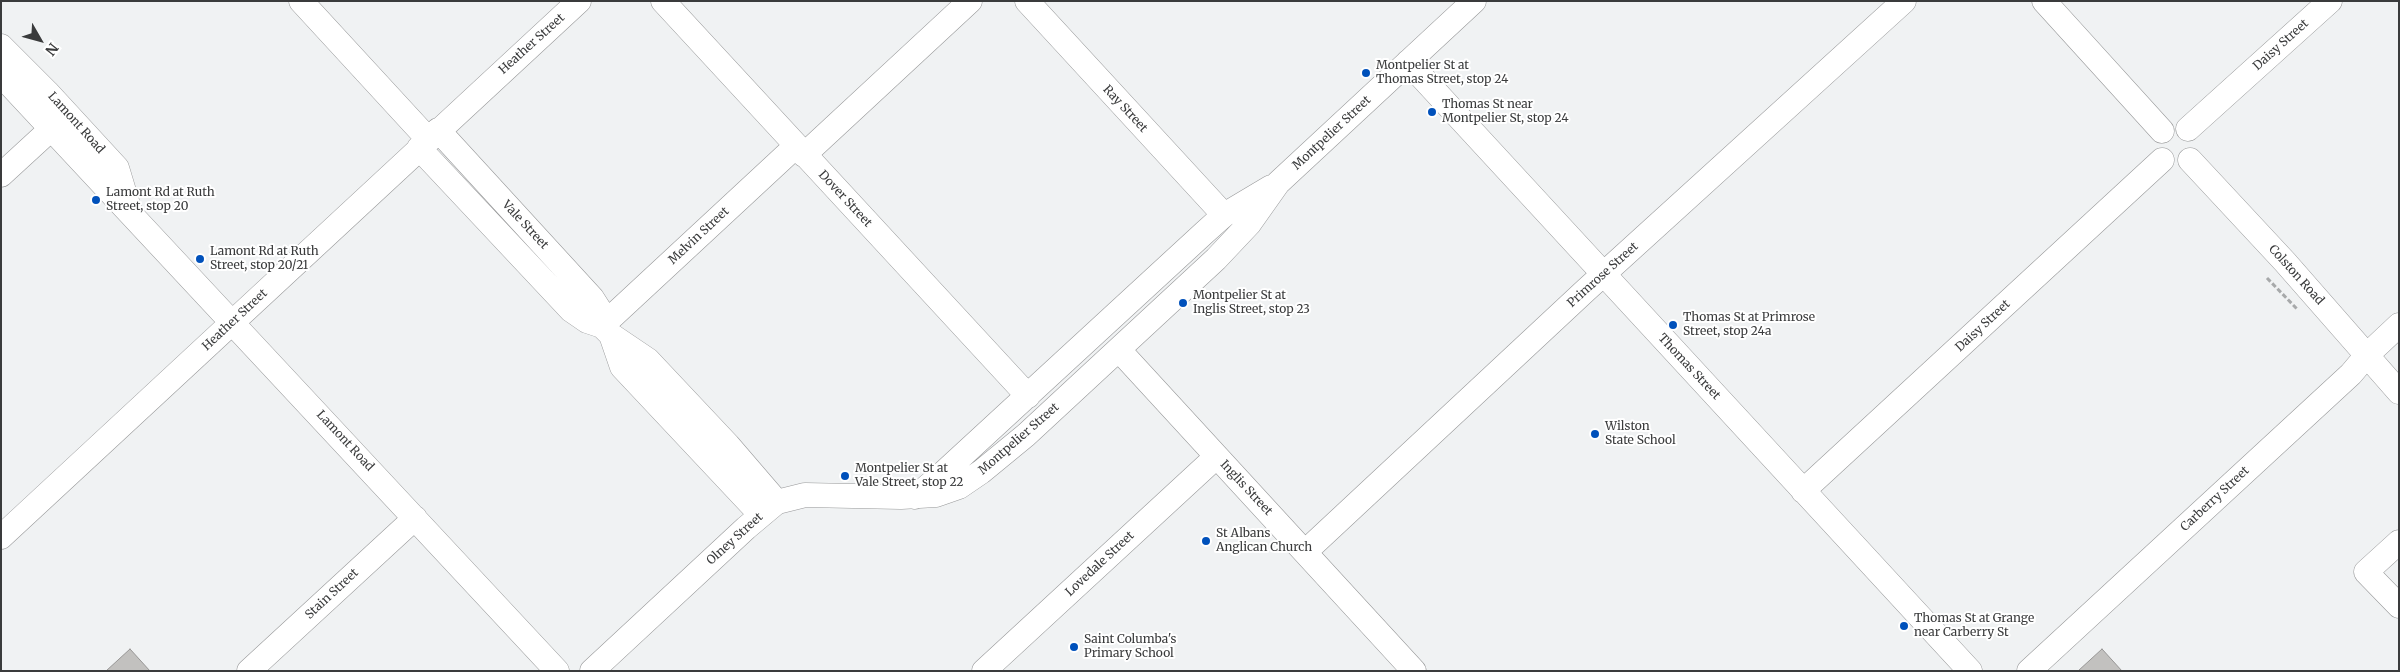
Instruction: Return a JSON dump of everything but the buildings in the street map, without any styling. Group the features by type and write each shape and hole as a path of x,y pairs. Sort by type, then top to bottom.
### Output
{"street":[{"name":"Vale Street","path":"300,1 428,139 592,298 601,312 622,367 769,509"},
{"name":"Heather Street","path":"1,537 579,1"},
{"name":"Dover Street","path":"663,1 1028,396"},
{"name":"Melvin Street","path":"607,330 800,150 970,1"},
{"name":"Ray Street","path":"1027,1 1224,216"},
{"name":"Montpelier Street","path":"914,497 952,490 977,475 1026,435 1233,242 1278,183 1474,1"},
{"name":"Primrose Street","path":"1305,552 1604,274 1904,1"},
{"path":"2044,1 2162,131"},
{"name":"Daisy Street","path":"2188,129 2330,1"},
{"name":"Lamont Road","path":"1,46 48,92 117,168 131,213"},
{"name":"Thomas Street","path":"1408,62 1970,671"},
{"name":"Lamont Road","path":"1,75 50,130 233,321 558,671"},
{"path":"2179,125 2188,129 2196,140 2196,147 2190,160 2176,166 2162,160 2156,145 2162,131 2171,126 2179,125"},
{"path":"1,175 50,130"},
{"name":"Daisy Street","path":"1803,491 2162,160"},
{"name":"Colston Road","path":"2190,160 2399,392"},
{"name":"Montpelier Street","path":"914,497 940,476 1224,216 1278,183"},
{"name":"Carberry Street","path":"2029,671 2351,374 2367,355 2399,325"},
{"name":"Inglis Street","path":"1119,350 1414,671"},
{"name":"Lovedale Street","path":"984,671 1216,457"},
{"name":"Olney Street","path":"592,671 769,509 805,495 914,497"},
{"name":"Stain Street","path":"249,671 415,518"},
{"path":"2399,542 2366,572 2399,606"}],"place":[{"name":"Montpelier St at Thomas Street, stop 24","path":"1366,73"},
{"name":"Thomas St near Montpelier St, stop 24","path":"1432,112"},
{"name":"Lamont Rd at Ruth Street, stop 20","path":"96,200"},
{"name":"Lamont Rd at Ruth Street, stop 20/21","path":"200,259"},
{"name":"Montpelier St at Inglis Street, stop 23","path":"1183,303"},
{"name":"Thomas St at Primrose Street, stop 24a","path":"1673,325"},
{"name":"Wilston State School","path":"1595,434"},
{"name":"Montpelier St at Vale Street, stop 22","path":"845,476"},
{"name":"St Albans Anglican Church","path":"1206,541"},
{"name":"Thomas St at Grange near Carberry St","path":"1904,626"},
{"name":"Saint Columba's Primary School","path":"1074,647"}]}
